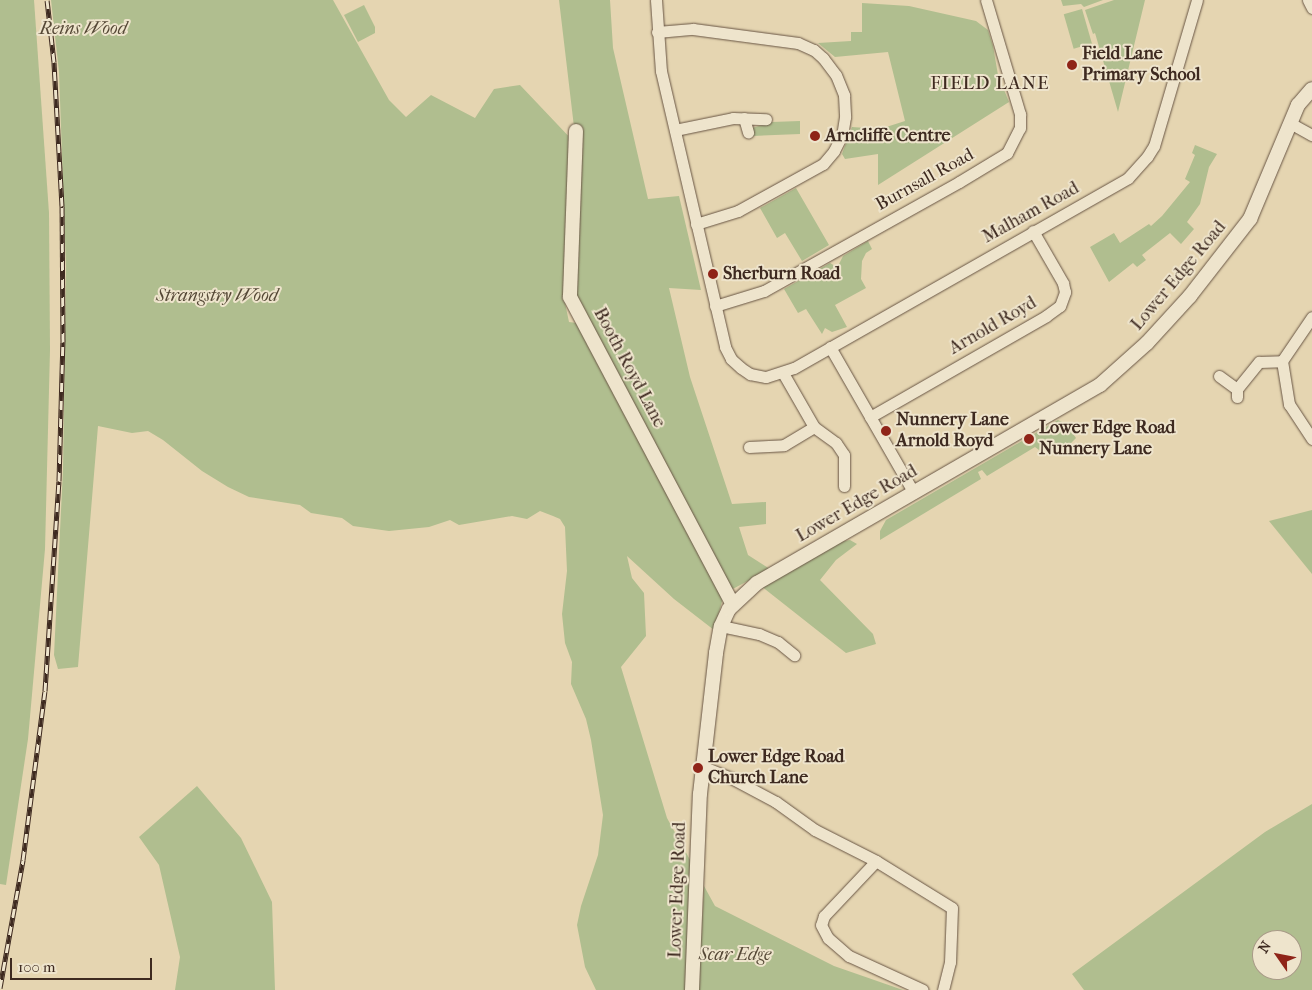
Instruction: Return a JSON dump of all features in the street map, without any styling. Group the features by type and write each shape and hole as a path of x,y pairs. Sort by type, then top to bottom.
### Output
{"street":[{"path":"656,0 657,32 662,71 725,347 735,364 758,376 766,377 783,373 814,427 836,443 844,456 844,486"},
{"name":"Burnsall Road","path":"715,306 764,291 960,182 1006,153 1020,128 1020,114 986,0"},
{"name":"Malham Road","path":"783,373 1128,178 1147,157 1159,131 1197,0"},
{"path":"1308,0 1312,8"},
{"path":"657,32 693,30 801,44 823,58 836,75 844,95 845,117 842,136 834,151 823,164 738,210 696,224"},
{"name":"Lower Edge Road","path":"692,990 699,806 721,626 732,603 757,583 1100,385 1147,343 1190,296 1250,219 1298,105 1312,90"},
{"path":"675,130 734,118 766,119"},
{"path":"744,118 748,132"},
{"path":"1290,123 1312,135"},
{"name":"Booth Royd Lane","path":"576,131 570,297 732,603"},
{"name":"Arnold Royd","path":"870,417 1046,316 1060,306 1065,292 1063,282 1033,232"},
{"path":"1312,317 1282,361 1289,404 1312,439"},
{"path":"830,347 914,493"},
{"path":"1219,376 1237,393 1259,362 1282,361"},
{"path":"749,447 784,445 814,427"},
{"path":"721,626 772,639 794,655"},
{"path":"704,767 731,778 776,802 815,830 876,861 952,908 950,962 943,990"},
{"path":"876,861 824,916 821,925 828,938 849,956 923,990"}],"green space":[{"path":"0,0 34,0 49,213 50,350 45,549 28,739 6,885 0,884"},
{"name":"Strangstry Wood","path":"51,0 333,0 389,100 406,117 431,95 475,118 494,89 520,85 575,143 566,216 564,298 569,322 584,324 584,311 575,292 575,234 581,145 574,127 559,0 610,0 613,48 648,199 679,196 701,290 669,288 690,377 732,504 766,502 766,524 739,527 748,555 770,569 729,591 676,488 664,468 662,470 666,479 665,482 723,598 714,630 674,599 627,556 632,578 644,593 646,636 621,667 667,818 694,867 686,990 596,990 585,967 577,925 581,906 598,855 603,815 591,740 586,719 571,684 572,662 565,643 562,614 567,571 565,527 560,519 540,511 527,519 512,516 459,525 450,520 429,527 389,531 353,526 342,518 311,513 300,505 249,497 202,471 163,440 148,431 132,433 98,426 78,667 58,669 54,655 63,469 66,267 59,72"},
{"path":"1061,0 1103,0 1084,7 1081,4 1063,6"},
{"path":"1114,0 1145,0 1118,112 1095,33 1093,34 1085,10"},
{"path":"862,3 909,6 976,21 988,30 998,75 1009,102 878,185 878,154 845,159 842,154 852,127 880,129 905,121 888,52 835,57 818,43 851,41 851,32 862,32"},
{"path":"364,5 375,27 375,33 358,42 344,15"},
{"path":"1082,9 1092,44 1074,49 1064,14"},
{"path":"800,121 800,134 753,136 751,134 752,128 772,122"},
{"path":"1195,145 1217,154 1209,167 1200,204 1187,222 1194,229 1181,244 1170,233 1142,255 1146,260 1137,267 1133,263 1109,282 1090,247 1114,233 1120,243 1149,224 1151,226 1162,216 1190,182 1185,179 1195,155 1192,153"},
{"path":"796,188 829,245 802,261 785,233 777,238 760,208"},
{"path":"868,241 872,249 866,253 862,261 861,279 866,288 835,305 847,327 832,332 825,328 822,334 806,309 798,313 784,289 830,263 835,266 839,264 843,256"},
{"path":"1058,420 1066,424 1076,438 1064,450 1043,453 1035,447 987,476 982,470 978,472 981,479 880,540 880,531 886,520"},
{"path":"1312,510 1312,574 1269,521"},
{"path":"850,540 857,544 836,560 820,580 873,634 876,644 846,653 761,586 796,568 838,542"},
{"path":"197,786 241,838 272,902 275,990 175,990 180,957 159,865 139,837"},
{"path":"1312,804 1312,990 1084,990 1072,974 1265,832"},
{"name":"Scar Edge","path":"704,886 715,906 834,966 903,990 698,990"}],"railway":[{"path":"0,988 23,860 45,691 59,481 63,342 62,206 54,62 47,0"}],"place":[{"name":"Field Lane Primary School","path":"1072,65"},
{"name":"Arncliffe Centre","path":"815,136"},
{"name":"Sherburn Road","path":"713,274"},
{"name":"Nunnery Lane Arnold Royd","path":"886,431"},
{"name":"Lower Edge Road Nunnery Lane","path":"1029,439"},
{"name":"Lower Edge Road Church Lane","path":"698,768"}],"district":[{"name":"FIELD LANE","path":"990,84"}],"park label":[{"name":"Reins Wood","path":"83,29"}]}
